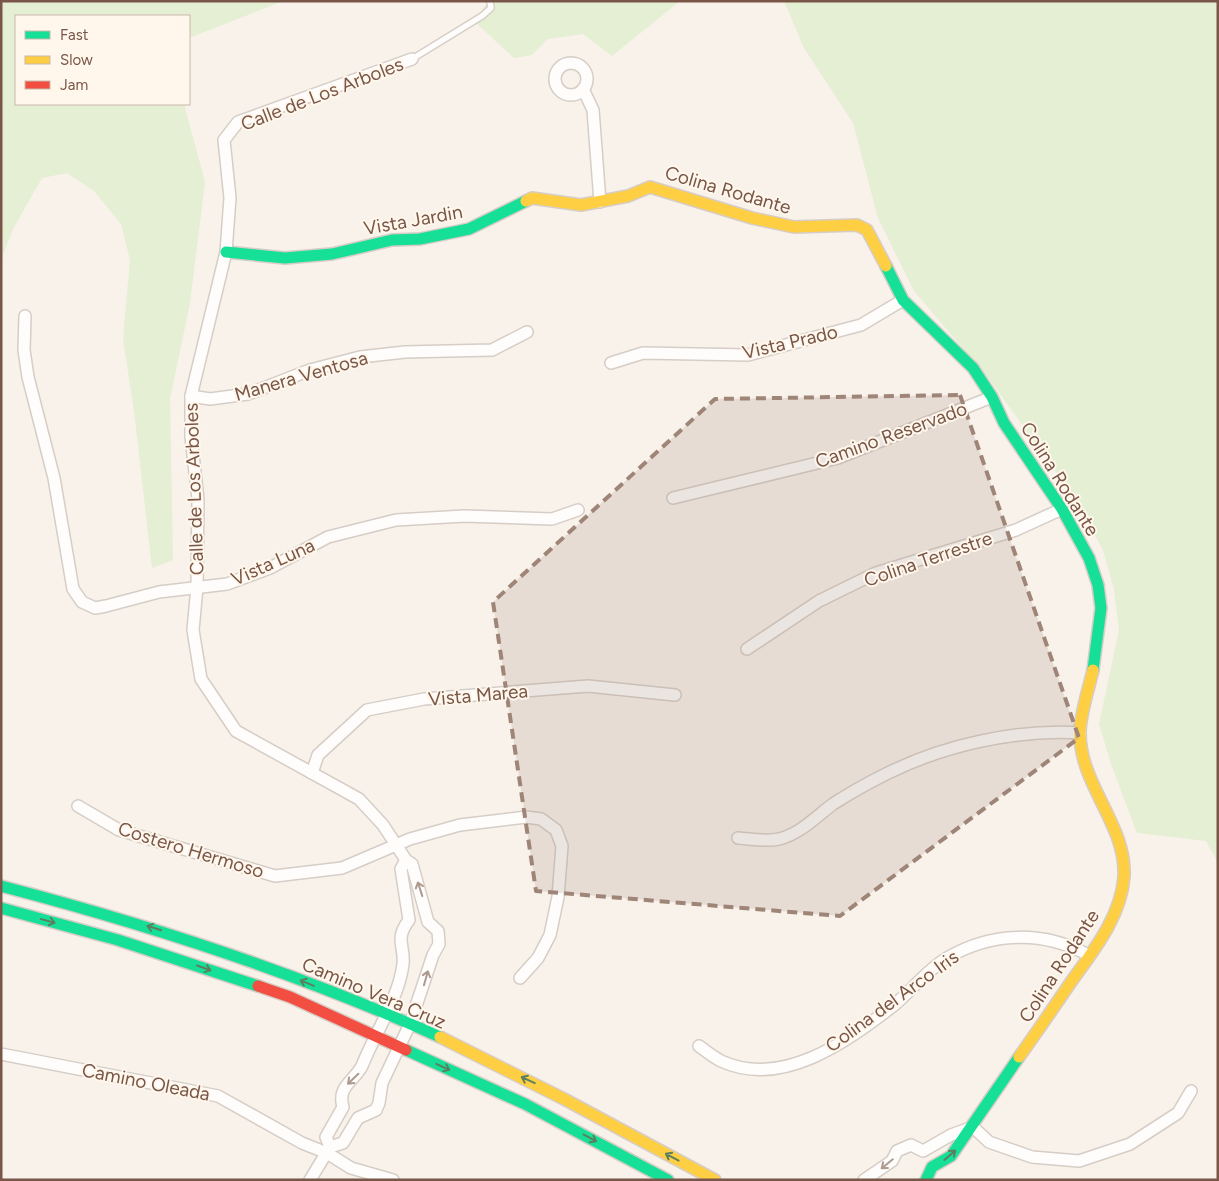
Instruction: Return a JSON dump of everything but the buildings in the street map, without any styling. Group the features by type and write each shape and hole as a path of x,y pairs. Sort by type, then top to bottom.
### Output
{"street":[{"name":"Calle de Los Arboles","path":"406,860 383,825 359,799 236,731 201,679 193,630 197,586 198,499 191,438 191,396 226,252 230,198 224,140 238,122 412,59"},
{"path":"583,90 593,110 600,202"},
{"name":"Colina Rodante","path":"600,202 628,196 650,187 752,218 794,227 857,225 867,230 903,300 972,368 992,397 1004,423 1062,510 1089,558 1098,585 1101,608 1096,660 1080,732 1085,760 1100,803 1115,829 1122,854 1124,878 1120,902 1106,933 1088,955 972,1127 951,1156 932,1167"},
{"name":"Vista Jardin","path":"226,252 286,258 332,254 392,240 420,239 469,229 532,198 581,205 600,202"},
{"name":"Vista Prado","path":"610,363 643,353 748,355 862,325 903,300"},
{"name":"Vista Luna","path":"25,316 24,350 28,377 54,478 73,589 82,602 95,608 159,592 197,586 227,584 270,568 328,537 396,520 464,516 552,520 578,510"},
{"name":"Manera Ventosa","path":"191,396 210,399 248,394 310,370 360,357 404,352 492,350 527,332"},
{"name":"Camino Reservado","path":"673,498 838,458 992,397"},
{"name":"Colina Terrestre","path":"747,650 819,601 876,573 1016,530 1062,510"},
{"name":"Vista Marea","path":"312,773 318,755 367,710 424,699 588,686 675,695"},
{"path":"738,838 766,841 790,835 834,804 886,774 931,756 1002,738 1036,733 1080,732"},
{"name":"Costero Hermoso","path":"78,806 119,830 275,876 342,868 396,844 460,825 526,818 541,819 556,830 562,846 555,915 550,935 538,958 520,978"},
{"path":"310,1180 329,1150 343,1143 358,1118 376,1110 380,1103 382,1083 410,1024 433,955 439,944 438,931 428,922 412,864 406,860 401,869 409,920 402,930 400,942 403,964 385,1014 358,1075 342,1090 343,1108 326,1137 329,1150"},
{"name":"Camino Vera Cruz","path":"1,886 133,921 246,959 410,1024 542,1087 715,1180"},
{"name":"Camino Vera Cruz","path":"1,908 118,940 280,994 526,1104 668,1180"},
{"path":"409,920 428,922"},
{"name":"Colina del Arco Iris","path":"699,1046 721,1061 750,1069 793,1066 835,1046 893,1006 945,959 968,947 1000,938 1035,937 1071,945 1088,955"},
{"name":"Camino Oleada","path":"1,1054 218,1096 302,1143 329,1150 351,1168 393,1180"},
{"path":"923,1151 951,1135 972,1127 989,1142 1032,1158 1079,1161 1130,1144 1178,1113 1191,1091"},
{"path":"343,1108 358,1118"},
{"path":"864,1180 892,1161 897,1150 911,1145 923,1151 932,1167 926,1180"}],"lane":[{"path":"412,59 482,16 491,8 490,1"}],"highlighted area":[{"path":"960,395 1079,738 840,916 536,891 493,602 715,399"}],"green space":[{"path":"1,1 283,1 190,38 190,15 15,15 15,105 184,105 205,182 190,303 170,399 173,560 152,568 134,411 123,339 130,260 121,224 94,191 67,173 42,178 13,229 1,260"},
{"path":"488,1 680,1 612,56 583,34 548,39 532,55 514,58 474,21"},
{"path":"784,1 1218,1 1218,863 1206,841 1137,833 1112,767 1099,724 1119,630 1114,590 1103,550 1075,499 990,380 914,291 878,218 853,123 804,48"}],"traffic: fast":[{"path":"226,252 285,258 332,254 392,240 420,239 469,229 526,201"},
{"path":"886,266 903,300 973,368 992,397 1004,423 1062,509 1089,558 1098,585 1101,608 1093,670"},
{"path":"1,886 113,917 224,952 333,992 440,1037"},
{"path":"1,908 118,940 258,986"},
{"path":"406,1050 525,1104 668,1180"},
{"path":"926,1180 932,1167 951,1156 1019,1057"}],"traffic: slow":[{"path":"526,201 532,198 581,205 628,196 650,187 752,218 794,227 857,225 867,230 886,266"},
{"path":"1019,1057 1105,933 1118,906 1122,892 1124,877 1123,858 1118,840 1087,771 1082,752 1080,726 1093,670"},
{"path":"440,1037 564,1099 715,1180"}],"traffic: jam":[{"path":"258,986 290,997 406,1050"}]}
